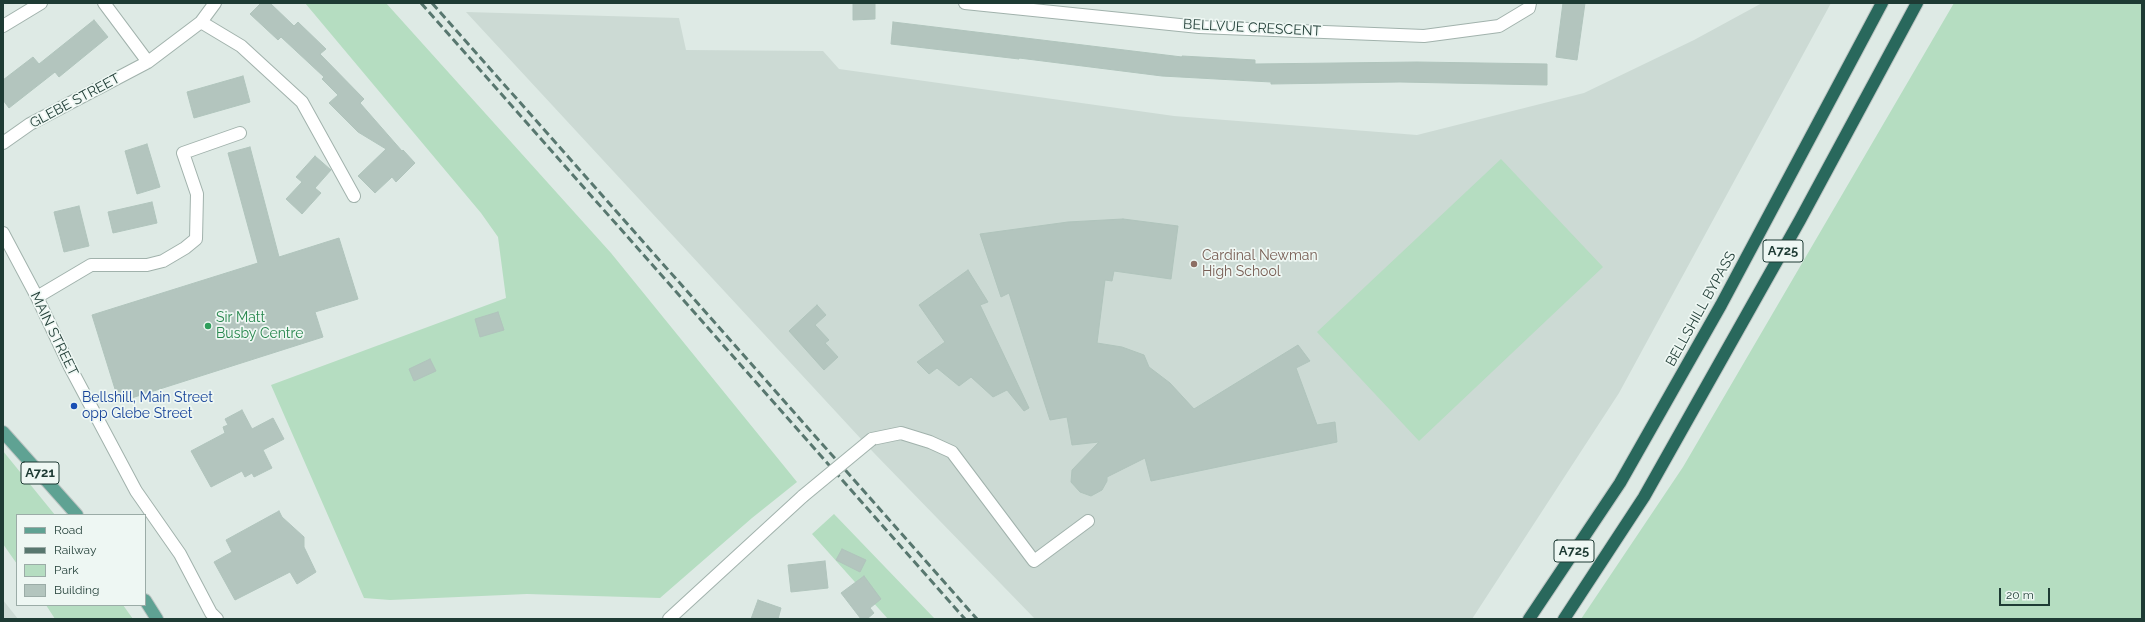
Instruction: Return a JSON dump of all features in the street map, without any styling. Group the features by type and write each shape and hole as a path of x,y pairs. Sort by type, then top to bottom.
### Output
{"highway":[{"name":"BELLSHILL BYPASS","path":"1528,619 1620,483 1724,298 1882,3"},
{"name":"A725","path":"1564,619 1648,490 1800,220 1917,3"}],"main road":[{"name":"A721","path":"3,432 76,514"},
{"path":"146,602 157,619"}],"street":[{"path":"3,26 41,3"},
{"path":"104,3 148,62"},
{"name":"GLEBE STREET","path":"3,142 30,124 148,62 201,22 214,3"},
{"name":"BELLVUE CRESCENT","path":"965,3 1199,26 1424,36 1499,26 1529,8 1530,3"},
{"path":"201,22 241,46 302,102 354,196"},
{"path":"37,297 90,265 148,265 163,261 185,248 196,238 197,194 183,153 240,133"},
{"name":"MAIN STREET","path":"3,232 37,297 70,367 136,491 180,554 211,613 217,619"},
{"path":"669,619 803,496 872,439 902,433 930,442 952,452 1034,561 1088,521"}],"shaded area":[{"name":"Cardinal Newman High School","path":"1762,3 1831,3 1619,393 1472,619 1035,619 874,453 466,12 679,18 686,50 823,51 839,69 1174,116 1417,135 1584,93 1694,40"},
{"path":"3,600 18,619 3,619"}],"green space":[{"path":"305,3 386,3 611,253 797,482 752,518 660,598 527,594 390,600 364,598 271,385 506,298 498,237 481,213"},
{"path":"1954,3 2142,3 2142,619 1581,619 1683,467"},
{"path":"1501,159 1603,267 1419,441 1317,332"},
{"path":"3,451 54,514 16,514 16,563 3,544"},
{"path":"834,514 935,619 888,619 812,534"},
{"path":"47,606 124,606 133,619 55,619"}],"building":[{"path":"261,3 270,3 294,26 298,22 326,49 320,54 364,99 360,103 402,151 403,150 415,163 396,182 392,177 375,193 358,176 386,149 358,132 329,103 338,95 322,79 324,77 281,37 278,40 250,14"},
{"path":"853,3 875,3 875,19 853,20"},
{"path":"1563,3 1585,3 1577,60 1556,57"},
{"path":"94,20 108,37 59,77 55,72 9,108 3,100 3,80 33,57 39,64"},
{"path":"893,22 1182,57 1255,60 1255,64 1417,62 1547,64 1547,85 1400,82 1271,84 1271,82 1162,76 891,44"},
{"path":"243,76 250,102 194,118 187,92"},
{"path":"147,144 160,187 137,194 125,151"},
{"name":"Sir Matt Busby Centre","path":"250,147 279,257 339,238 358,299 315,312 323,337 119,402 92,315 258,263 228,153"},
{"path":"315,156 331,170 315,188 321,193 302,214 286,199 302,182 296,177"},
{"path":"152,202 157,223 113,233 108,212"},
{"path":"79,206 89,246 64,252 54,212"},
{"path":"1123,219 1178,226 1171,279 1114,271 1112,281 1105,280 1097,343 1122,347 1144,355 1149,367 1170,383 1194,409 1298,345 1310,361 1296,368 1317,425 1335,422 1337,442 1151,481 1145,458 1107,477 1107,481 1102,490 1091,496 1080,492 1071,482 1072,470 1099,442 1072,445 1067,417 1050,420 1009,293 1001,297 980,234 1068,222"},
{"path":"968,270 988,302 980,305 1029,408 1024,411 1007,390 993,397 971,377 959,386 937,368 929,374 917,362 945,342 919,305"},
{"path":"817,305 826,315 815,325 829,340 825,343 838,357 824,370 789,331"},
{"path":"498,312 504,330 480,337 475,319"},
{"path":"430,359 436,371 414,381 409,369"},
{"path":"242,410 252,429 273,418 284,439 263,450 272,468 254,477 252,473 245,477 242,471 211,487 191,451 225,433 223,427 228,425 225,419"},
{"path":"279,511 282,517 304,537 304,547 316,572 297,584 290,572 235,600 214,562 232,552 226,540"},
{"path":"842,549 866,560 860,572 836,560"},
{"path":"825,561 828,588 791,592 788,565"},
{"path":"864,576 881,599 870,608 874,613 867,619 861,619 841,593"},
{"path":"758,600 781,608 778,619 751,619"}],"railway":[{"path":"421,3 965,619"},
{"path":"432,3 977,619"}],"place":[{"name":"Cardinal Newman High School","path":"1194,264"},
{"name":"Sir Matt Busby Centre","path":"208,326"},
{"name":"Bellshill, Main Street opp Glebe Street","path":"74,406"}]}
